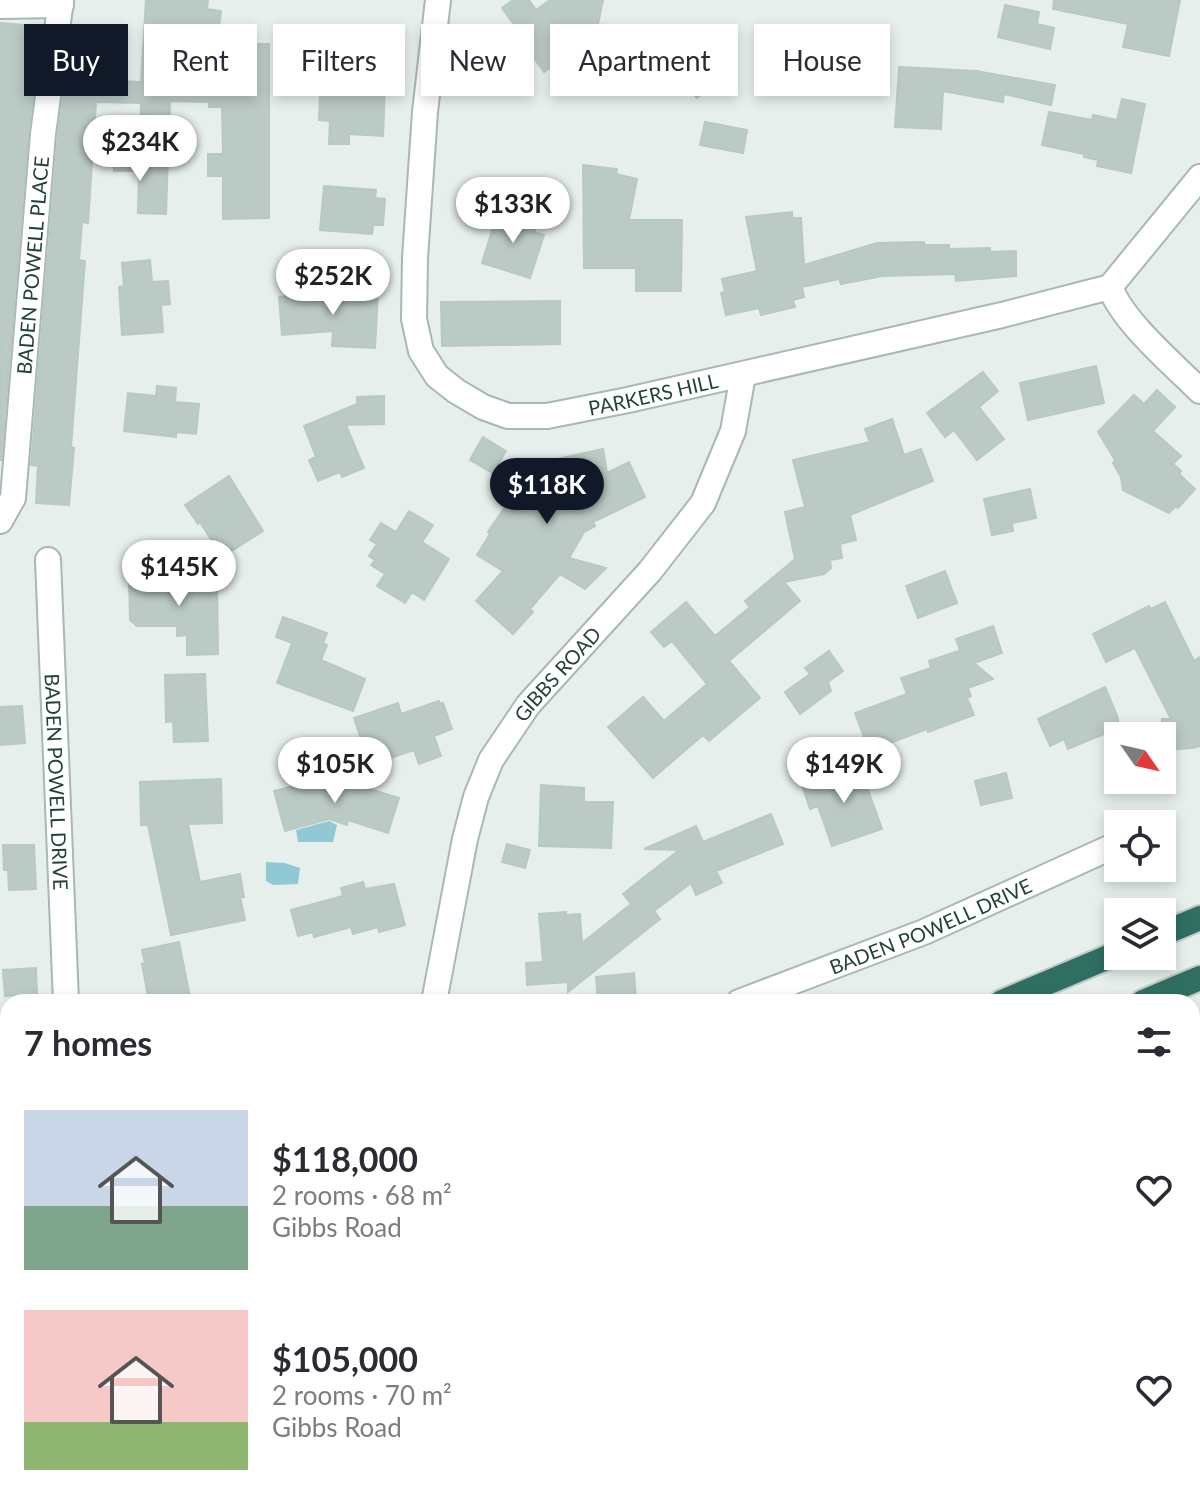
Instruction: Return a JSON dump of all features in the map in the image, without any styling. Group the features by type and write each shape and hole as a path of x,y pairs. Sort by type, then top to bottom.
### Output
{"highway":[{"path":"1176,928 1200,918"},
{"path":"1021,994 1104,959"},
{"path":"1162,994 1200,978"}],"street":[{"name":"PARKERS HILL","path":"438,0 425,112 414,319 421,351 437,376 483,407 508,416 547,416 743,375 1110,287"},
{"name":"BADEN POWELL PLACE","path":"0,6 61,2 43,134 15,485 13,498 0,521"},
{"path":"1200,177 1110,287 1114,298 1148,340 1200,391"},
{"name":"GIBBS ROAD","path":"436,994 465,839 476,797 491,760 528,705 650,571 703,503 733,431 743,375"},
{"name":"BADEN POWELL DRIVE","path":"48,560 66,994"},
{"name":"BADEN POWELL DRIVE","path":"760,994 924,932 1104,850"}],"water":[{"path":"329,821 337,825 333,842 298,842 296,830"},
{"path":"266,862 300,868 298,884 273,885 266,881"}],"building":[{"path":"146,0 208,0 207,9 221,11 219,24 145,24"},
{"path":"513,0 529,0 536,10 550,0 603,0 598,24 550,24 550,68 544,72 534,58 534,24 514,24 502,8"},
{"path":"1054,0 1180,0 1169,56 1123,47 1128,24 1053,9"},
{"path":"1005,5 1039,12 1037,24 1054,28 1050,49 998,37"},
{"path":"0,23 24,25 24,96 33,96 1,461"},
{"path":"144,33 144,96 257,96 257,44 269,44 269,218 223,219 223,176 208,176 208,154 223,154 222,107 209,107 209,102 170,101 166,214 138,213 139,171 114,171 112,149 140,149 141,103 96,102 88,223 82,222 79,260 85,261 69,505 36,503 38,466 31,465 63,96 128,96 128,81 141,82"},
{"path":"899,67 976,71 1055,85 1051,105 1004,94 1003,102 943,91 941,129 895,127"},
{"path":"320,96 385,96 383,136 349,134 349,144 329,144 330,121 319,120"},
{"path":"1122,99 1145,104 1131,173 1097,166 1098,160 1084,157 1084,154 1042,145 1049,112 1092,120 1093,115 1117,120"},
{"path":"705,122 747,130 743,153 700,145"},
{"path":"583,165 617,169 616,174 637,179 629,220 682,220 681,291 636,291 636,268 584,268"},
{"path":"324,186 376,190 375,198 385,199 383,225 373,225 372,234 320,230"},
{"path":"498,211 537,223 534,232 544,235 530,278 482,263"},
{"path":"792,212 792,218 801,218 804,265 877,243 924,242 924,245 949,245 949,249 1016,251 1016,276 956,281 955,274 882,276 841,284 839,279 802,287 804,297 793,300 795,307 761,315 759,308 726,315 721,293 725,292 722,279 757,271 746,217"},
{"path":"150,260 152,282 168,281 170,304 161,305 163,332 122,335 119,287 124,286 122,263"},
{"path":"334,291 378,293 375,348 332,346 333,331 282,335 279,297"},
{"path":"560,301 560,344 442,346 441,302"},
{"path":"1096,366 1104,403 1028,420 1020,383"},
{"path":"983,372 998,391 979,407 1004,439 977,460 954,430 945,437 927,413"},
{"path":"157,386 176,388 175,402 199,404 196,434 176,432 176,437 124,431 128,393 156,396"},
{"path":"1157,390 1175,407 1153,431 1181,456 1173,464 1195,489 1178,508 1176,506 1169,513 1123,490 1121,477 1113,463 1115,460 1098,432 1134,395 1144,404"},
{"path":"384,396 384,424 346,425 364,468 342,477 340,472 318,481 309,460 316,457 304,426 357,404 357,397"},
{"path":"892,419 904,455 921,449 933,481 850,515 856,540 840,544 842,558 830,560 831,568 824,574 784,582 800,601 729,661 760,698 709,741 703,735 653,778 608,727 643,697 664,721 707,684 672,641 664,647 651,632 686,602 715,636 750,607 745,601 795,559 785,512 805,507 793,460 870,442 865,429"},
{"path":"483,437 506,451 493,473 603,449 607,473 629,462 645,497 593,522 595,526 584,532 569,558 606,568 585,589 560,574 513,634 476,601 503,571 477,555 490,534 488,532 518,488 470,460"},
{"path":"229,476 263,531 222,557 185,505"},
{"path":"1030,489 1036,518 1012,523 1013,531 992,535 984,499"},
{"path":"409,511 433,525 422,542 449,559 424,600 412,592 405,603 377,586 385,574 371,565 375,560 369,556 377,544 370,540 381,523 396,532"},
{"path":"945,571 957,603 918,618 906,586"},
{"path":"217,576 218,654 187,655 187,635 177,636 177,626 137,626 130,620 129,578"},
{"path":"1165,602 1194,661 1200,657 1200,746 1176,749 1176,722 1162,722 1162,719 1171,719 1135,648 1106,662 1093,634 1149,606 1151,609"},
{"path":"283,617 327,633 323,643 327,645 321,660 365,679 353,711 277,683 292,643 276,637"},
{"path":"993,626 1002,653 974,663 993,679 968,688 971,696 967,698 974,715 869,751 855,713 907,694 901,678 931,668 929,661 958,651 961,653 956,639"},
{"path":"829,651 843,671 828,682 831,691 800,714 785,692 810,674 805,668"},
{"path":"205,674 208,741 174,742 173,721 166,722 165,675"},
{"path":"1105,687 1118,722 1104,722 1104,734 1068,749 1064,739 1050,746 1038,719"},
{"path":"439,701 443,703 452,729 434,736 441,756 419,764 414,750 370,765 354,718 398,703 401,714"},
{"path":"22,706 25,743 0,745 0,707"},
{"path":"859,765 882,829 832,846 818,806 810,809 802,785"},
{"path":"1006,773 1012,798 981,805 975,781"},
{"path":"329,777 399,798 388,833 348,820 347,825 329,819 285,831 274,791"},
{"path":"221,779 222,823 188,824 200,882 240,874 244,897 240,897 245,920 171,935 148,825 141,825 140,782"},
{"path":"541,785 584,788 584,802 613,802 611,848 539,846"},
{"path":"771,814 783,844 716,871 722,883 696,895 691,883 654,911 660,919 568,992 568,982 527,985 526,963 543,962 539,914 580,914 582,943 631,904 623,894 679,850 644,849 696,826 703,842"},
{"path":"507,844 530,850 525,868 502,862"},
{"path":"3,845 34,845 36,889 9,890"},
{"path":"363,882 365,889 394,884 405,925 379,932 378,927 353,934 351,927 314,937 313,932 298,936 291,910 343,896 341,888"},
{"path":"179,942 189,994 148,994 142,950"},
{"path":"36,968 37,994 5,994 3,970"},
{"path":"634,973 636,994 597,994 596,977"}]}
